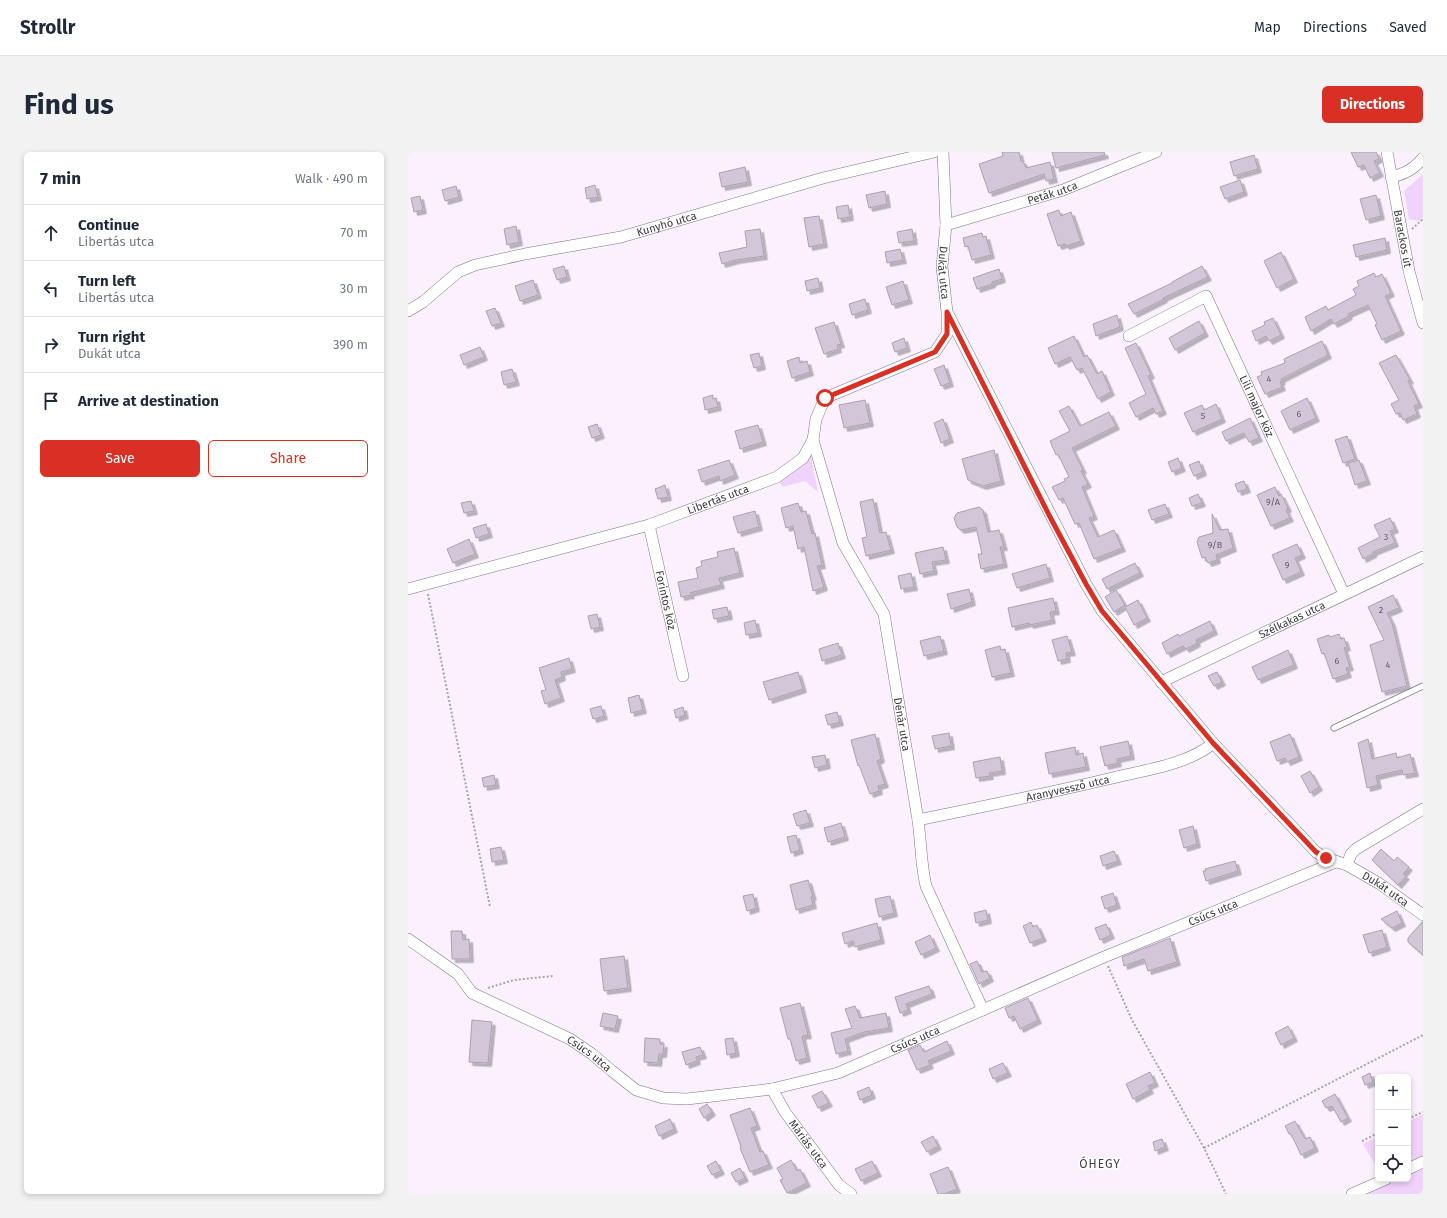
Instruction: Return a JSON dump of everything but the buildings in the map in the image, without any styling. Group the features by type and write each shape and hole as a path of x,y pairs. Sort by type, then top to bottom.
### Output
{"street":[{"name":"Kunyhó utca","path":"408,312 423,302 454,274 465,268 525,254 621,237 823,178 934,152"},
{"name":"Dukát utca","path":"944,152 946,225 942,267 947,312 1086,584 1102,611 1213,743 1316,852 1336,862"},
{"name":"Peták utca","path":"946,225 1063,190 1156,152"},
{"name":"Barackos út","path":"1387,152 1410,271 1423,323"},
{"path":"1391,177 1409,171 1423,158"},
{"name":"Lili major köz","path":"1129,336 1206,296 1344,594"},
{"name":"Libertás utca","path":"408,589 649,525 777,477 803,458 814,440 816,419 825,398 935,352 947,334 947,312"},
{"name":"Dénár utca","path":"814,440 843,544 884,614 918,820 921,840 922,870 926,886 983,1010"},
{"name":"Forintos köz","path":"649,525 683,676"},
{"name":"Szélkakas utca","path":"1161,682 1423,557"},
{"name":"Aranyvessző utca","path":"918,820 1043,794 1160,766 1202,752 1213,743"},
{"path":"1336,862 1347,865 1351,854 1356,849 1423,809"},
{"name":"Csúcs utca","path":"408,939 458,974 472,993 570,1039 592,1054 636,1090 663,1098 687,1099 772,1089 838,1072 1104,957 1336,862"},
{"name":"Dukát utca","path":"1347,865 1380,884 1423,915"},
{"name":"Máriás utca","path":"772,1089 785,1112 839,1185 851,1194"},
{"path":"1411,1168 1423,1162"},
{"path":"1352,1194 1379,1182"}],"lane":[{"path":"1334,728 1423,686"}],"path":[{"path":"426,585 490,906"},
{"path":"1104,957 1132,1020 1204,1148 1226,1194"},
{"path":"472,993 514,980 554,976"},
{"path":"1204,1148 1423,1035"},
{"path":"1411,1118 1423,1112"},
{"path":"1362,1141 1375,1134"}],"shaded area":[{"path":"1423,174 1423,217 1419,221 1409,219 1404,191"},
{"path":"810,452 818,492 805,481 782,487 779,480"},
{"path":"1423,1114 1423,1156 1411,1161 1411,1146 1411,1120"},
{"path":"1375,1138 1375,1164 1363,1144"},
{"path":"1423,1169 1423,1194 1365,1194 1392,1182 1411,1182 1411,1174"}],"district":[{"name":"ÓHEGY","path":"1100,1164"}],"route":[{"path":"825,398 935,352 947,334 947,312 1049,515 1102,611 1213,743 1316,852 1326,858"}]}
